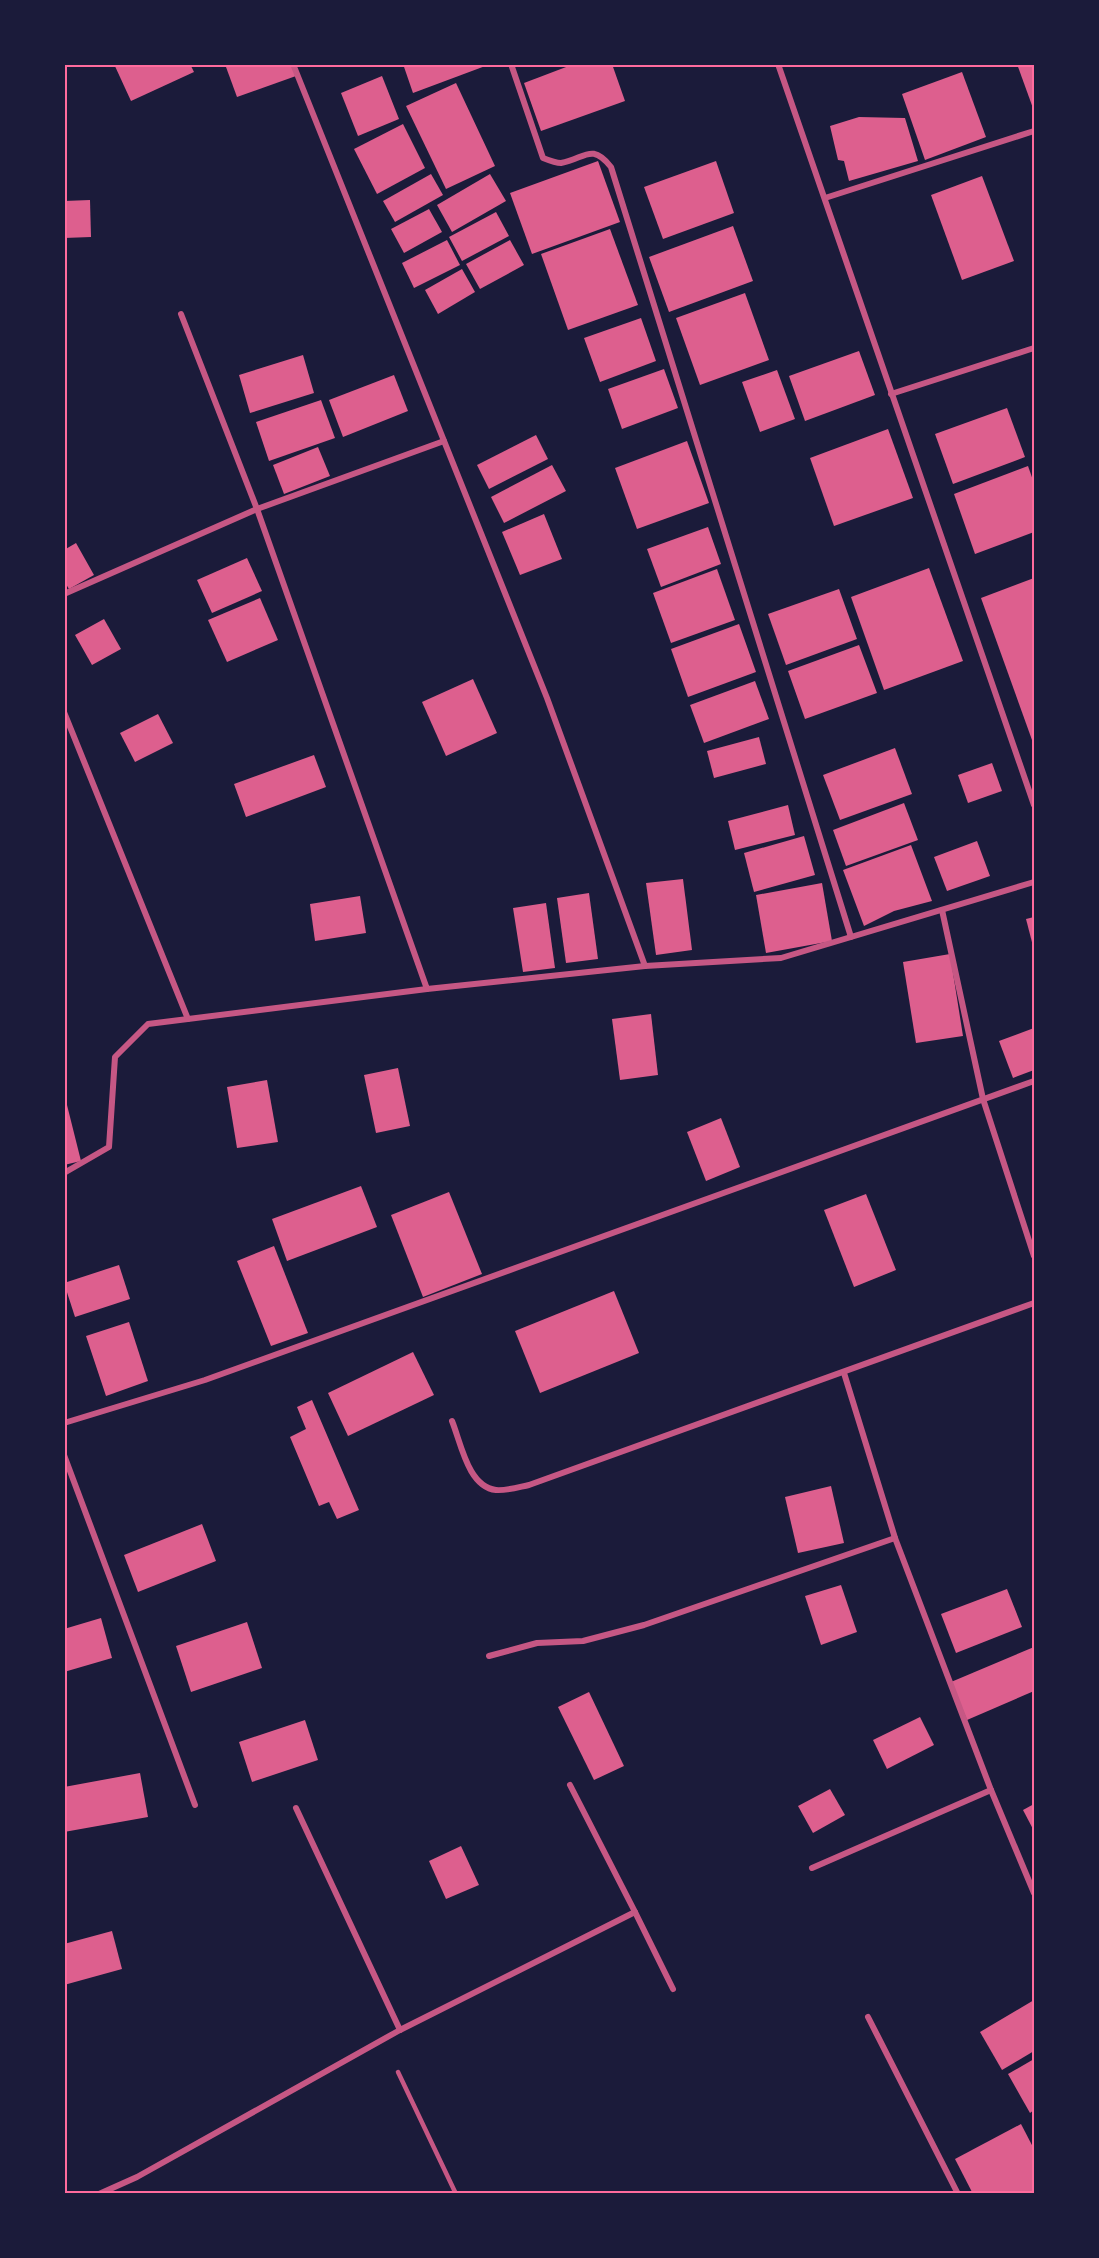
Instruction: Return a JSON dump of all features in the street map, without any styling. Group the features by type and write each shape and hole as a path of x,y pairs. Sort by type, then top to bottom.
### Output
{"street":[{"path":"293,64 547,698 645,966"},
{"path":"511,64 543,158 559,163 590,152 602,156 611,167 850,937"},
{"path":"778,64 1035,805"},
{"path":"825,198 1035,131"},
{"path":"181,314 257,509 427,989"},
{"path":"891,394 1035,348"},
{"path":"64,594 257,509 444,441"},
{"path":"64,712 188,1019"},
{"path":"64,1173 109,1147 115,1057 148,1024 427,989 645,966 781,958 1035,882"},
{"path":"942,910 983,1099 1035,1256"},
{"path":"64,1423 216,1376 1035,1081"},
{"path":"452,1421 474,1478 484,1486 496,1490 512,1489 529,1485 1035,1303"},
{"path":"844,1372 895,1538 991,1790 1035,1893"},
{"path":"64,1455 195,1805"},
{"path":"489,1656 537,1643 583,1641 644,1625 895,1538"},
{"path":"570,1785 673,1989"},
{"path":"812,1868 991,1790"},
{"path":"296,1808 400,2030"},
{"path":"99,2193 137,2177 400,2030 635,1912"},
{"path":"868,2017 958,2193"}],"lane":[{"path":"398,2072 456,2193"}],"building":[{"path":"114,64 190,64 194,72 131,101"},
{"path":"233,64 292,64 296,76 237,97 226,67"},
{"path":"403,64 488,64 488,65 413,93"},
{"path":"574,64 612,64 625,101 541,131 524,83"},
{"path":"1017,64 1034,64 1034,111"},
{"path":"962,72 986,137 925,160 902,94"},
{"path":"382,76 399,119 358,136 341,93"},
{"path":"456,83 495,166 446,189 406,106"},
{"path":"859,117 905,118 918,161 849,181 844,161 838,160 830,126"},
{"path":"403,124 425,168 377,194 354,149"},
{"path":"598,161 620,222 532,254 510,193"},
{"path":"716,161 734,213 663,239 644,187"},
{"path":"431,174 443,195 395,222 383,201"},
{"path":"490,174 506,201 452,232 437,205"},
{"path":"982,176 1014,261 962,280 931,195"},
{"path":"90,200 91,237 64,238 64,201"},
{"path":"429,209 442,232 404,253 391,229"},
{"path":"496,212 509,236 462,261 449,237"},
{"path":"733,226 753,281 669,312 649,257"},
{"path":"610,229 638,305 568,330 541,254"},
{"path":"447,240 460,265 414,288 402,263"},
{"path":"510,240 524,265 480,289 466,264"},
{"path":"462,269 475,292 438,314 425,290"},
{"path":"745,293 769,360 700,385 676,318"},
{"path":"641,318 656,361 600,382 584,338"},
{"path":"859,351 875,395 805,421 789,376"},
{"path":"303,355 314,393 250,413 239,375"},
{"path":"664,369 678,408 622,429 608,389"},
{"path":"777,370 795,419 760,432 742,382"},
{"path":"394,375 408,411 343,437 329,400"},
{"path":"321,400 335,438 269,461 256,422"},
{"path":"1007,408 1025,457 953,484 935,434"},
{"path":"888,429 913,498 834,526 810,458"},
{"path":"536,435 548,459 489,489 477,465"},
{"path":"687,441 709,503 637,529 615,468"},
{"path":"318,447 330,476 284,494 273,465"},
{"path":"552,465 566,491 504,523 491,497"},
{"path":"1028,466 1034,483 1034,532 975,554 954,494"},
{"path":"544,514 562,559 520,575 502,532"},
{"path":"708,527 721,564 661,587 647,549"},
{"path":"76,543 94,575 69,589 64,581 64,550"},
{"path":"247,558 262,591 212,613 197,580"},
{"path":"929,568 963,661 884,690 851,597"},
{"path":"717,569 735,620 671,643 653,593"},
{"path":"1034,578 1034,739 1032,740 981,598"},
{"path":"839,589 857,639 786,665 768,614"},
{"path":"260,598 278,640 227,662 208,620"},
{"path":"104,619 121,649 92,665 75,635"},
{"path":"739,624 756,672 688,697 671,649"},
{"path":"859,645 877,693 805,719 788,671"},
{"path":"473,679 497,733 446,756 422,702"},
{"path":"755,681 769,719 704,743 690,705"},
{"path":"158,714 173,743 135,762 120,733"},
{"path":"759,737 766,764 714,778 707,751"},
{"path":"895,748 912,794 840,820 823,775"},
{"path":"314,755 326,787 246,817 234,784"},
{"path":"992,763 1002,791 968,803 958,775"},
{"path":"904,803 918,840 846,866 833,830"},
{"path":"788,805 795,835 735,850 728,821"},
{"path":"804,836 815,875 754,892 744,853"},
{"path":"977,841 990,876 947,891 934,857"},
{"path":"911,845 932,901 894,911 864,926 843,870"},
{"path":"683,879 692,950 656,955 646,883"},
{"path":"822,883 832,941 766,953 756,895"},
{"path":"589,893 598,959 566,963 557,898"},
{"path":"360,896 366,933 315,941 310,904"},
{"path":"546,903 555,968 523,972 513,908"},
{"path":"1034,917 1034,950 1026,919"},
{"path":"950,954 963,1036 916,1043 903,962"},
{"path":"651,1014 658,1075 620,1080 612,1019"},
{"path":"1034,1028 1034,1070 1013,1078 999,1041"},
{"path":"398,1068 410,1126 376,1133 364,1075"},
{"path":"267,1080 278,1142 237,1148 227,1087"},
{"path":"64,1093 81,1161 64,1165"},
{"path":"721,1118 740,1167 706,1181 687,1132"},
{"path":"361,1186 377,1227 287,1261 272,1219"},
{"path":"449,1192 482,1274 423,1297 391,1215"},
{"path":"866,1194 896,1270 854,1287 824,1210"},
{"path":"274,1246 308,1333 271,1346 237,1261"},
{"path":"119,1265 130,1299 75,1317 64,1283"},
{"path":"614,1291 639,1353 540,1393 515,1331"},
{"path":"129,1322 148,1381 106,1396 86,1336"},
{"path":"413,1352 434,1395 348,1436 328,1393"},
{"path":"312,1400 359,1510 337,1519 329,1502 319,1506 290,1437 306,1429 297,1407"},
{"path":"831,1486 844,1543 798,1553 785,1497"},
{"path":"202,1524 216,1561 138,1592 124,1555"},
{"path":"841,1585 857,1632 821,1645 805,1596"},
{"path":"1007,1589 1022,1627 956,1653 941,1614"},
{"path":"101,1618 112,1658 64,1672 64,1629"},
{"path":"247,1622 262,1668 191,1692 176,1646"},
{"path":"1034,1647 1034,1691 967,1720 951,1682"},
{"path":"589,1692 624,1766 594,1780 558,1707"},
{"path":"920,1717 934,1745 887,1769 873,1740"},
{"path":"305,1720 318,1760 252,1782 239,1742"},
{"path":"140,1773 148,1817 64,1832 64,1787"},
{"path":"830,1789 845,1815 813,1833 798,1806"},
{"path":"1034,1804 1034,1831 1023,1810"},
{"path":"461,1846 479,1885 446,1899 429,1861"},
{"path":"112,1931 122,1969 64,1985 64,1944"},
{"path":"1034,2000 1034,2051 1002,2070 980,2032"},
{"path":"1034,2059 1034,2110 1030,2113 1008,2074"},
{"path":"1021,2124 1034,2149 1034,2194 973,2194 955,2159"}]}
